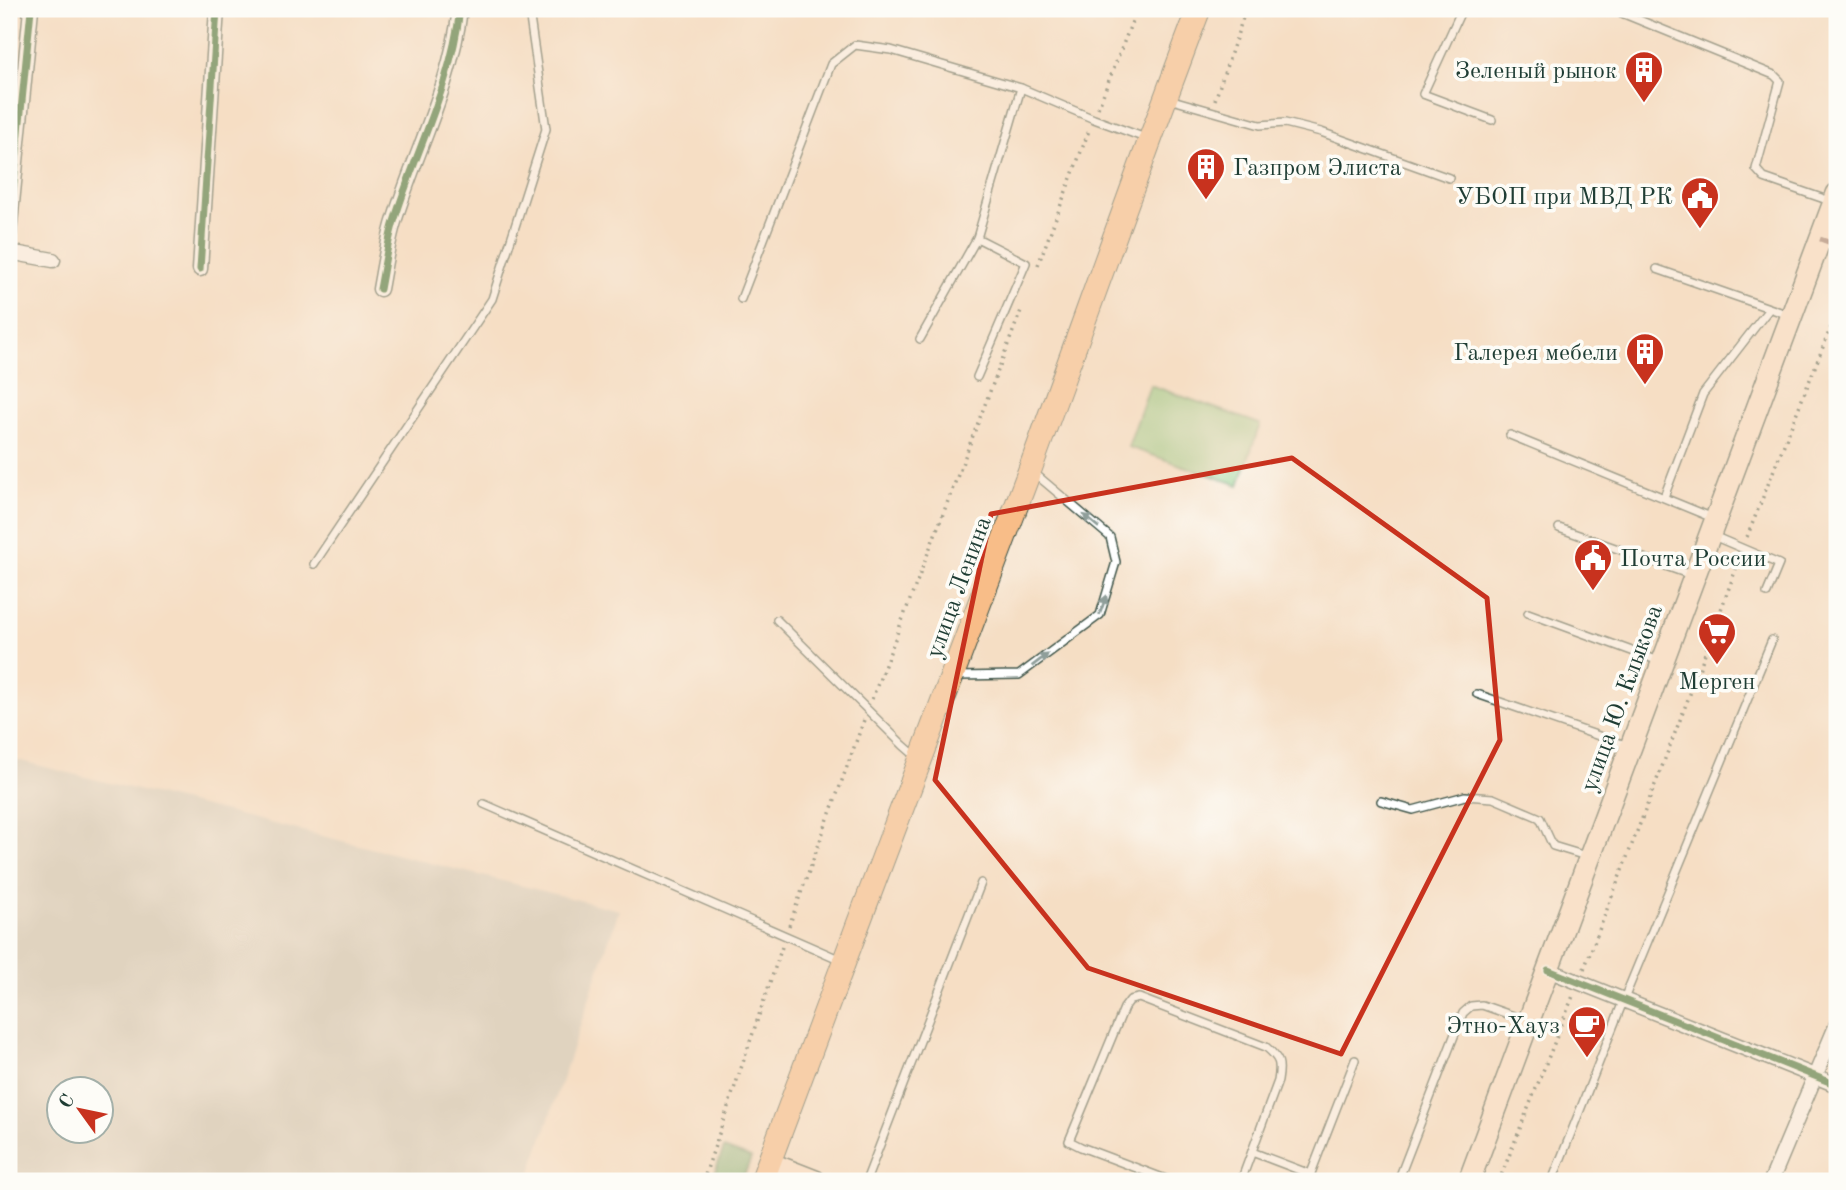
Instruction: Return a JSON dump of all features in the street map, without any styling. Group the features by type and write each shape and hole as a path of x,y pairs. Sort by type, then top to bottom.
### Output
{"main road":[{"name":"улица Ленина","path":"766,1172 1030,470 1164,98 1199,9"},
{"name":"улица Ю. Клыкова","path":"1469,1181 1791,316 1829,242 1836,199"},
{"path":"766,1172 815,1181"}],"street":[{"path":"9,234 31,9"},
{"path":"200,269 217,9"},
{"path":"380,289 393,226 444,86 456,39 460,9"},
{"path":"9,252 53,260"},
{"path":"1548,970 1837,1085"},
{"path":"1771,1181 1837,1024"}],"lane":[{"path":"314,564 492,299 545,129 530,18 519,9"},
{"path":"1462,9 1423,93 1492,120"},
{"path":"1612,9 1774,75 1780,82 1756,169 1764,178 1836,199"},
{"path":"741,299 831,64 855,45 891,50 1021,88 1150,139"},
{"path":"920,339 977,238 1021,88"},
{"path":"1164,98 1260,125 1285,123 1321,132 1449,178"},
{"path":"977,238 1026,263 977,377"},
{"path":"1657,269 1791,316"},
{"path":"1664,497 1703,394 1769,309"},
{"path":"1510,435 1664,497 1743,549 1779,564 1767,593"},
{"path":"953,676 1019,675 1100,615 1116,562 1110,537 1030,470"},
{"path":"1559,528 1695,576"},
{"path":"1528,613 1663,662"},
{"path":"777,620 911,752 923,757"},
{"path":"1552,1181 1772,640"},
{"path":"1477,694 1631,747"},
{"path":"1381,801 1413,810 1465,796 1493,798 1541,818 1553,846 1590,858"},
{"path":"484,804 845,962"},
{"path":"866,1181 981,883"},
{"path":"1171,1181 1069,1140 1124,1008 1130,1000 1139,998 1266,1047 1277,1057 1280,1067 1278,1081 1241,1181"},
{"path":"1398,1181 1464,1013 1471,1006 1482,1005 1529,1021"},
{"path":"1252,1152 1311,1179 1355,1060"}],"path":[{"path":"1035,274 1137,9"},
{"path":"1211,112 1246,9"},
{"path":"703,1181 786,936 868,710 1025,299"},
{"path":"1499,1181 1579,982 1743,549 1837,312"}],"highlighted area":[{"path":"1292,458 1487,598 1500,740 1341,1054 1088,968 935,780 991,514"}],"shaded area":[{"path":"9,758 619,910 528,1181 9,1181"}],"green space":[{"path":"1150,385 1260,424 1239,485 1128,447"},
{"path":"724,1148 751,1158 742,1181 711,1181"}],"marked path":[{"path":"1820,239 1837,245"}],"cycle path":[{"path":"9,234 31,9"},
{"path":"200,269 217,9"},
{"path":"380,289 393,225 441,93 460,9"},
{"path":"1548,970 1837,1085"}],"place":[{"name":"Зеленый рынок","path":"1644,104"},
{"name":"Газпром Элиста","path":"1206,201"},
{"name":"УБОП при МВД РК","path":"1700,230"},
{"name":"Галерея мебели","path":"1645,386"},
{"name":"Почта России","path":"1593,592"},
{"name":"Мерген","path":"1717,666"},
{"name":"Этно-Хауз","path":"1587,1059"}]}
